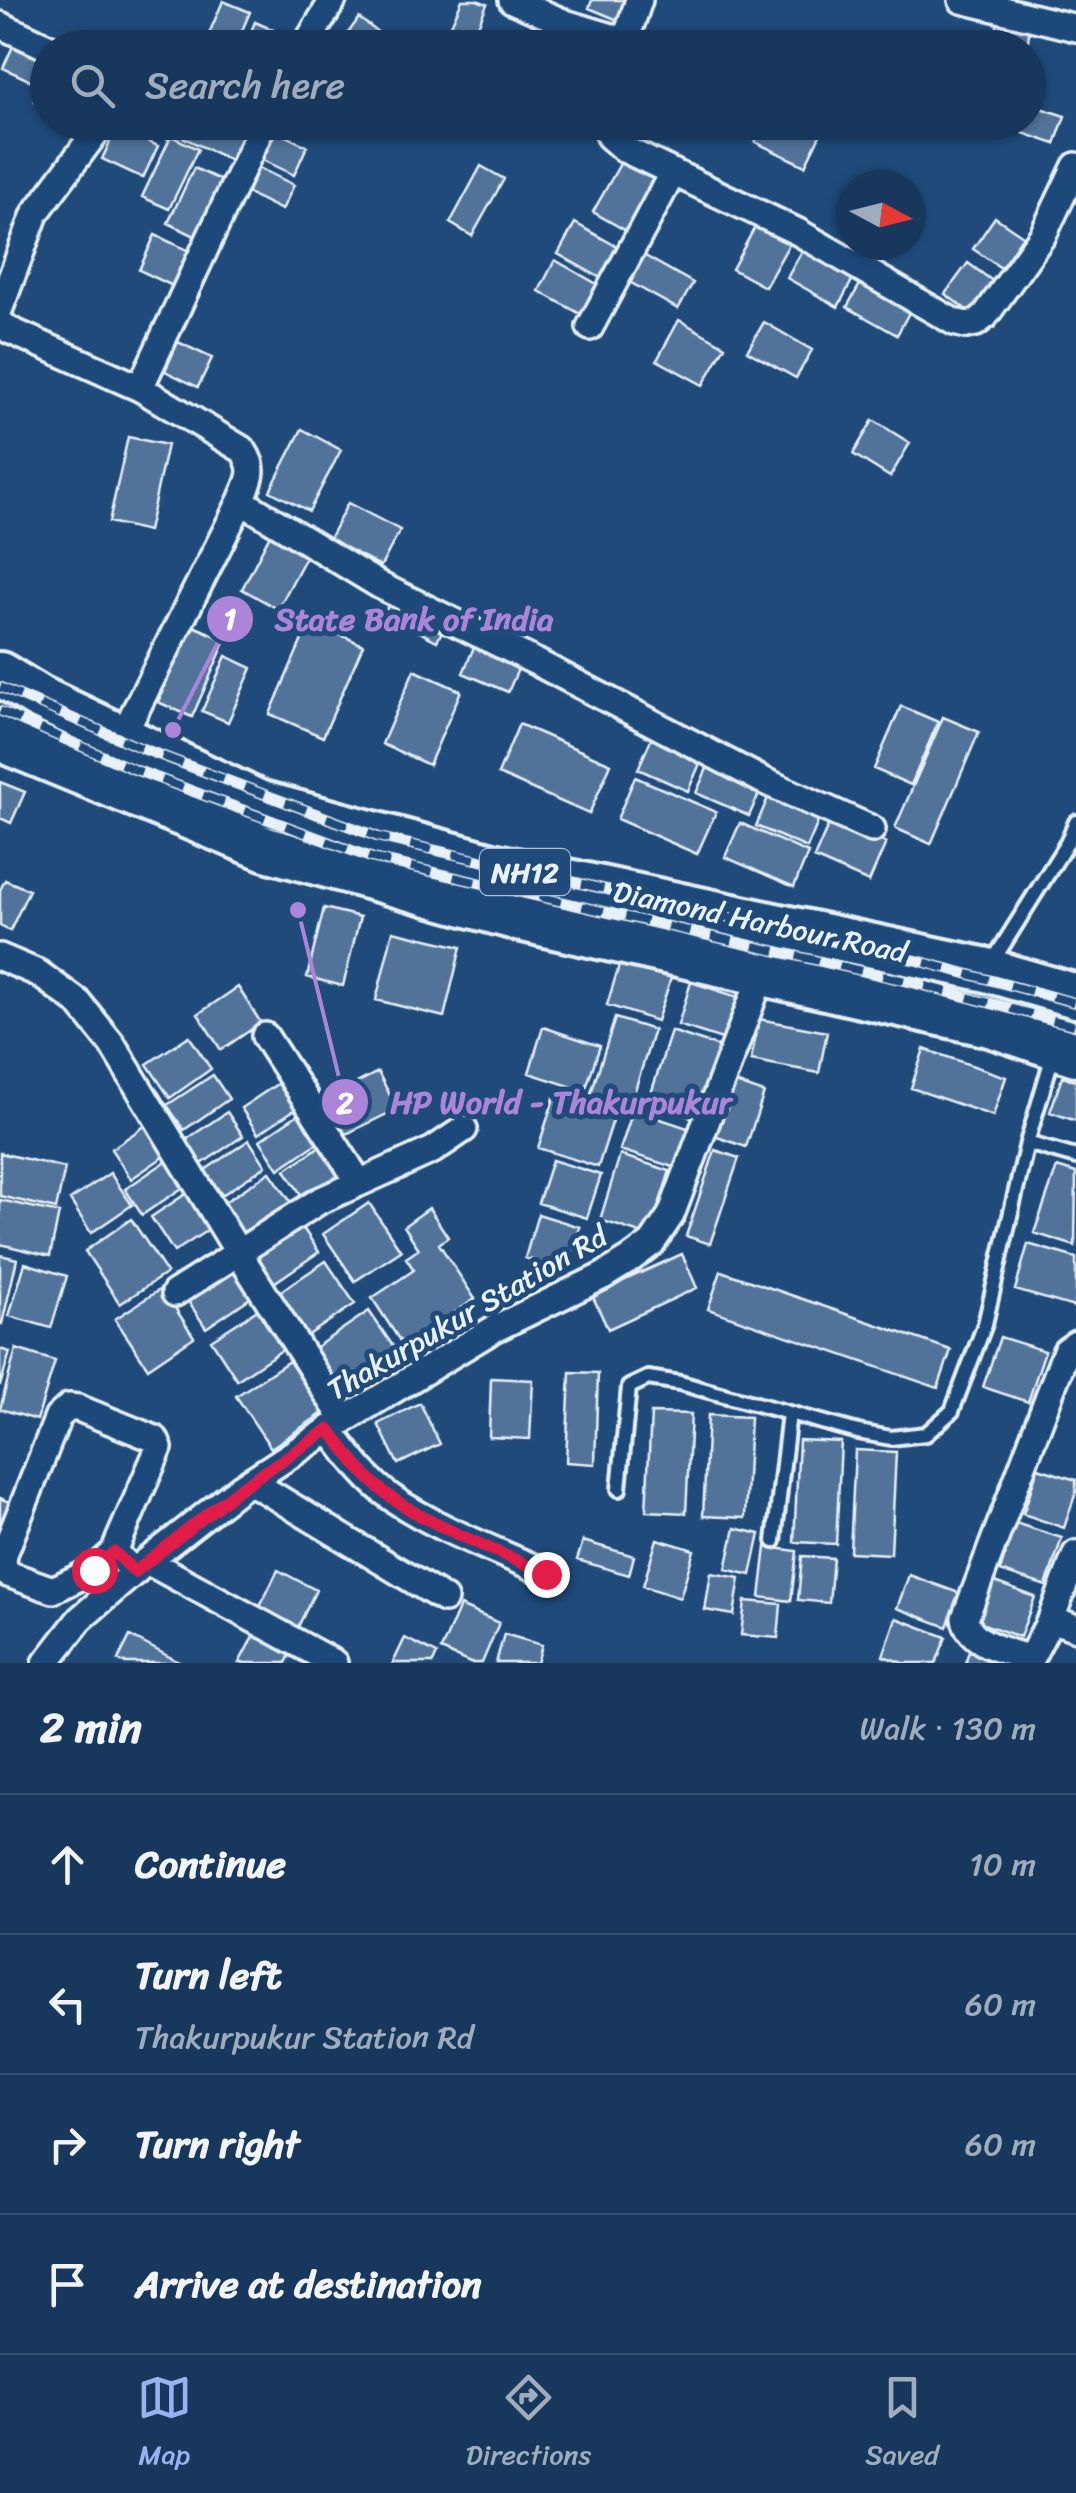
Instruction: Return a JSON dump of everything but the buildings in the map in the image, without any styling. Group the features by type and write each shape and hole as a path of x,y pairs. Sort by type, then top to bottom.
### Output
{"highway":[{"name":"Diamond Harbour Road","path":"0,674 38,697 258,802 492,865 987,970 1076,996"},
{"name":"Diamond Harbour Road","path":"0,736 13,745 266,849 519,919 990,1026 1065,1051"}],"street":[{"path":"315,30 333,0"},
{"path":"512,0 586,30"},
{"path":"629,30 639,0"},
{"path":"962,0 1076,28"},
{"path":"0,24 30,38"},
{"path":"0,308 35,214 90,140"},
{"path":"140,388 256,140"},
{"path":"614,140 624,149 798,232 954,322 966,325 986,316 1043,234 1076,166"},
{"path":"590,327 673,172"},
{"path":"0,322 8,330 140,388 243,450 252,462 251,477 241,501 122,738"},
{"path":"241,501 395,593 762,780 872,829"},
{"name":"Thakurpukur Station Rd","path":"46,1663 80,1619 250,1481 494,1329 603,1276 652,1243 672,1215 762,974 776,925"},
{"path":"0,956 38,973 78,1004 112,1044 238,1252 358,1467 391,1497 546,1574"},
{"path":"266,1036 359,1182"},
{"path":"175,1293 319,1201 433,1150 464,1129"},
{"path":"1076,1344 1066,1352 964,1618 967,1630 977,1640 1029,1661 1076,1554"},
{"path":"69,1407 154,1439 159,1448 114,1552 94,1570 54,1590 8,1574 4,1564 4,1554 58,1417 69,1407"},
{"path":"250,1481 444,1600"},
{"path":"114,1552 334,1663"},
{"path":"94,1570 114,1590"},
{"path":"1051,1618 1076,1628"}],"lane":[{"path":"987,970 1076,822"},
{"path":"619,1489 629,1387 648,1378 891,1438 926,1434 952,1412 985,1324 1027,1143 1065,1051"},
{"path":"1027,1143 1076,1157"},
{"path":"774,1540 789,1413"}],"railway":[{"path":"0,687 141,748 378,837 919,961 1076,1003"},
{"path":"0,711 133,769 372,858 914,983 1076,1026"}],"place":[{"name":"State Bank of India","path":"173,730"},
{"name":"HP World - Thakurpukur","path":"298,910"}],"route":[{"path":"94,1570 114,1552 135,1572 240,1488 329,1429 358,1467 391,1497 546,1574"}]}
